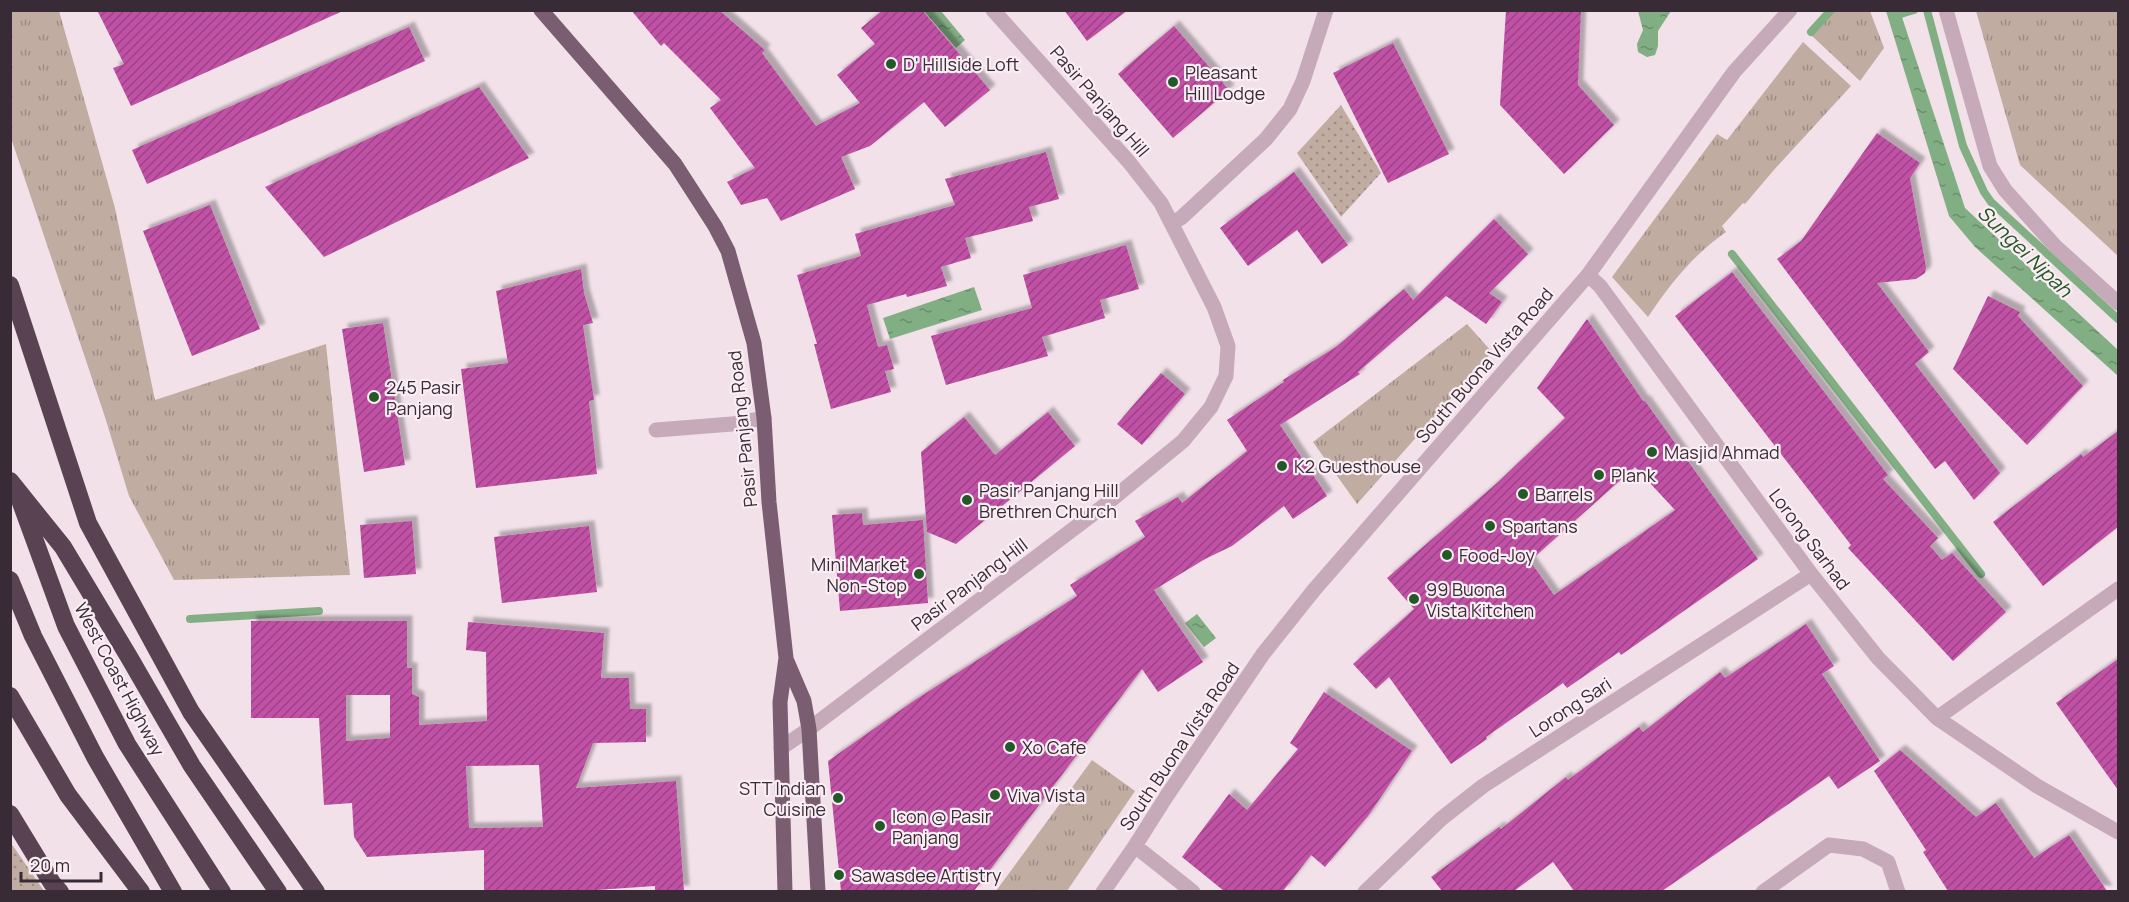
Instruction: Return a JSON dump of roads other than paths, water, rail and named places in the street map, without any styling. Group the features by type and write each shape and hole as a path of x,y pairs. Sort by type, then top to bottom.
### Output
{"highway":[{"path":"10,285 88,523 191,711 316,891"},
{"name":"West Coast Highway","path":"10,471 66,626 127,744 222,891"},
{"path":"10,481 63,547 192,766 278,891"},
{"path":"10,580 33,636 95,757 173,891"},
{"path":"10,696 68,795 141,891"},
{"path":"10,814 52,883 60,891"}],"main road":[{"name":"Pasir Panjang Road","path":"541,10 675,164 715,226 728,251 754,343 764,418 769,502 786,658 780,702 785,891"},
{"name":"Pasir Panjang Road","path":"786,658 804,701 809,729 818,891"}],"street":[{"name":"Pasir Panjang Hill","path":"781,748 1105,505 1187,438 1210,407 1226,376 1228,346 1214,307 1161,203 1129,162 993,10"},
{"path":"1172,223 1181,218 1266,139 1290,109 1311,59 1326,10"},
{"path":"1946,10 1990,166 2005,190 2055,246 2118,303"},
{"name":"South Buona Vista Road","path":"1103,891 1277,636 1314,590 1588,275 1734,72 1784,12"},
{"name":"Lorong Sarhad","path":"1588,275 1600,286 1811,574 1878,658 1937,718 2037,786 2118,832"},
{"path":"656,430 732,424 764,418"},
{"name":"Lorong Sari","path":"1365,891 1441,819 1483,786 1811,574"},
{"path":"1937,718 2118,589"},
{"path":"1763,891 1829,845 1863,849 1888,862 1898,891"},
{"path":"1135,846 1193,891"}],"water":[{"path":"924,11 941,11 965,40 956,48"},
{"path":"1638,11 1671,11 1658,31 1658,46 1655,55 1647,57 1638,52 1637,44 1643,30"},
{"path":"1886,11 1900,11 1965,208 2118,350 2118,376 1975,247 1949,216"},
{"path":"974,287 982,310 890,339 883,318"},
{"path":"1197,614 1216,638 1204,647 1185,623"}],"waterway":[{"path":"1811,32 1831,10"},
{"path":"1894,16 1914,10"},
{"name":"Sungei Nipah","path":"1927,10 1963,146 1984,192 1991,202 2118,319"},
{"path":"1732,254 1981,574"},
{"path":"190,619 319,611"}],"place":[{"name":"D' Hillside Loft","path":"891,64"},
{"name":"Pleasant Hill Lodge","path":"1173,82"},
{"name":"245 Pasir Panjang","path":"374,397"},
{"name":"Masjid Ahmad","path":"1652,452"},
{"name":"K2 Guesthouse","path":"1282,466"},
{"name":"Plank","path":"1599,475"},
{"name":"Barrels","path":"1523,494"},
{"name":"Pasir Panjang Hill Brethren Church","path":"967,500"},
{"name":"Spartans","path":"1490,526"},
{"name":"Food-Joy","path":"1447,555"},
{"name":"Mini Market Non-Stop","path":"919,574"},
{"name":"99 Buona Vista Kitchen","path":"1414,599"},
{"name":"Xo Cafe","path":"1010,747"},
{"name":"Viva Vista","path":"995,795"},
{"name":"STT Indian Cuisine","path":"838,798"},
{"name":"Icon @ Pasir Panjang","path":"880,826"},
{"name":"Sawasdee Artistry","path":"839,875"}]}
